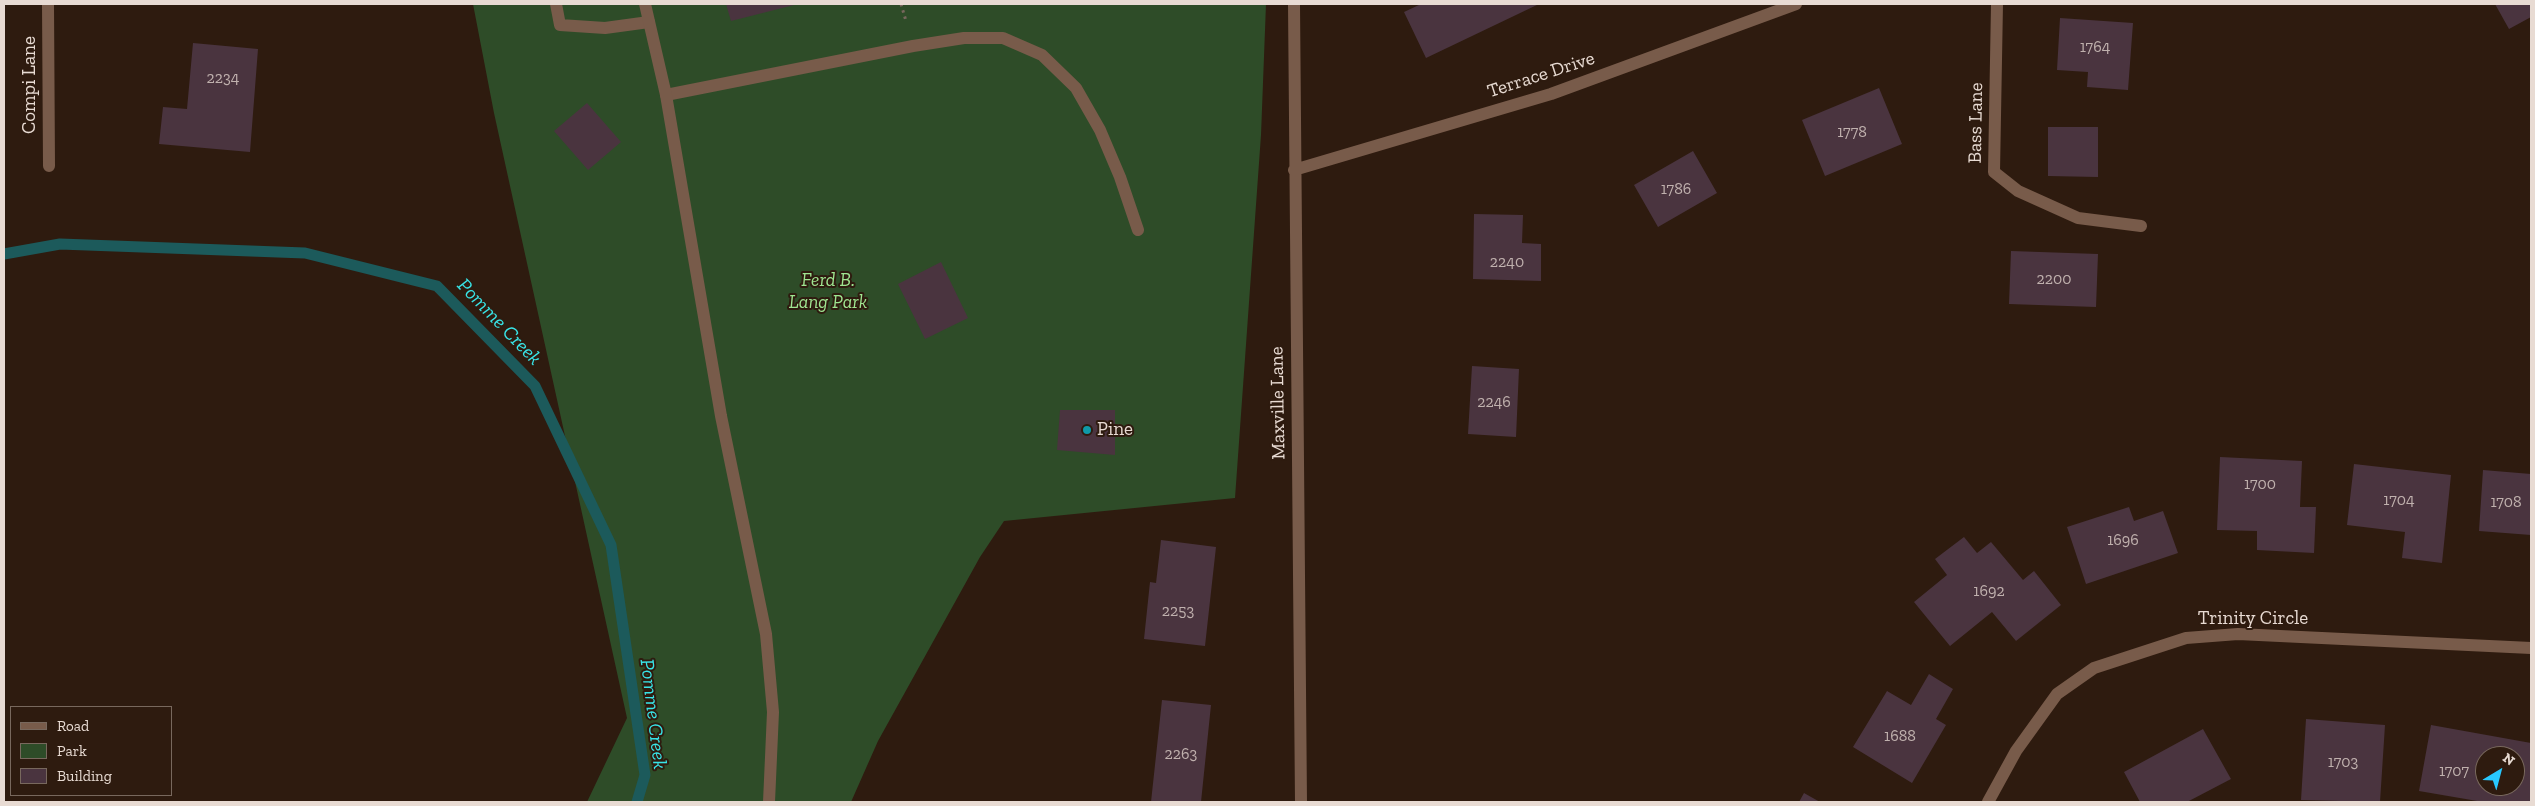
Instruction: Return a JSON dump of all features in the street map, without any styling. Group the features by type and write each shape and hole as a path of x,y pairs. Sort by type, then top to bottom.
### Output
{"street":[{"name":"Compi Lane","path":"48,4 49,166"},
{"path":"556,4 560,25 605,28 649,22"},
{"path":"645,4 666,95 721,416 766,634 773,712 769,802"},
{"name":"Maxville Lane","path":"1294,4 1301,802"},
{"name":"Terrace Drive","path":"1294,170 1551,94 1796,4"},
{"name":"Bass Lane","path":"1997,4 1994,172 2018,191 2078,218 2141,226"},
{"path":"666,95 913,46 964,38 1003,38 1042,54 1076,88 1100,130 1120,178 1138,230"},
{"name":"Trinity Circle","path":"1988,802 2016,751 2056,694 2094,668 2186,638 2238,634 2531,648"}],"green space":[{"name":"Ferd B. Lang Park","path":"473,4 1266,4 1261,135 1235,498 1004,521 980,557 878,741 851,802 587,802 627,718 494,113"}],"building":[{"path":"726,4 798,4 731,21"},
{"path":"1421,4 1539,4 1426,58 1404,12"},
{"path":"2495,4 2531,4 2531,17 2509,29"},
{"path":"2060,18 2133,23 2128,90 2087,87 2088,72 2057,70"},
{"path":"193,43 258,49 250,152 159,144 163,107 187,109"},
{"path":"1879,88 1902,144 1825,176 1802,120"},
{"path":"587,103 621,142 588,170 554,131"},
{"path":"2048,127 2098,127 2098,177 2048,176"},
{"path":"1693,151 1717,193 1658,227 1634,185"},
{"path":"1474,214 1523,215 1522,243 1541,244 1541,281 1473,279"},
{"path":"2011,251 2098,254 2096,307 2009,304"},
{"path":"941,262 968,318 925,339 898,284"},
{"path":"1472,366 1519,369 1516,437 1468,434"},
{"name":"Pine","path":"1060,410 1115,410 1115,455 1057,450"},
{"path":"2220,457 2302,461 2300,507 2316,507 2314,553 2257,550 2257,531 2217,530"},
{"path":"2354,464 2451,475 2442,563 2402,558 2405,532 2347,525"},
{"path":"2483,470 2531,474 2531,535 2479,531"},
{"path":"2129,507 2134,521 2163,511 2178,553 2086,584 2067,527"},
{"path":"1964,537 1977,553 1991,542 2023,580 2034,571 2061,605 2016,641 1992,612 1950,646 1914,602 1947,575 1935,559"},
{"path":"1161,540 1216,547 1205,646 1144,639 1150,582 1156,583"},
{"path":"1929,674 1953,689 1936,719 1946,725 1912,783 1853,747 1887,691 1911,705"},
{"path":"1162,700 1211,705 1201,802 1151,802"},
{"path":"2306,719 2385,725 2380,802 2301,800"},
{"path":"2431,725 2531,743 2531,802 2483,802 2419,791"},
{"path":"2203,729 2231,779 2187,802 2140,802 2124,772"},
{"path":"1804,793 1820,802 1799,802"}],"waterway":[{"name":"Pomme Creek","path":"4,254 60,244 305,253 437,286 535,386 611,545 645,775 637,802"}],"place":[{"name":"Pine","path":"1087,430"}]}
